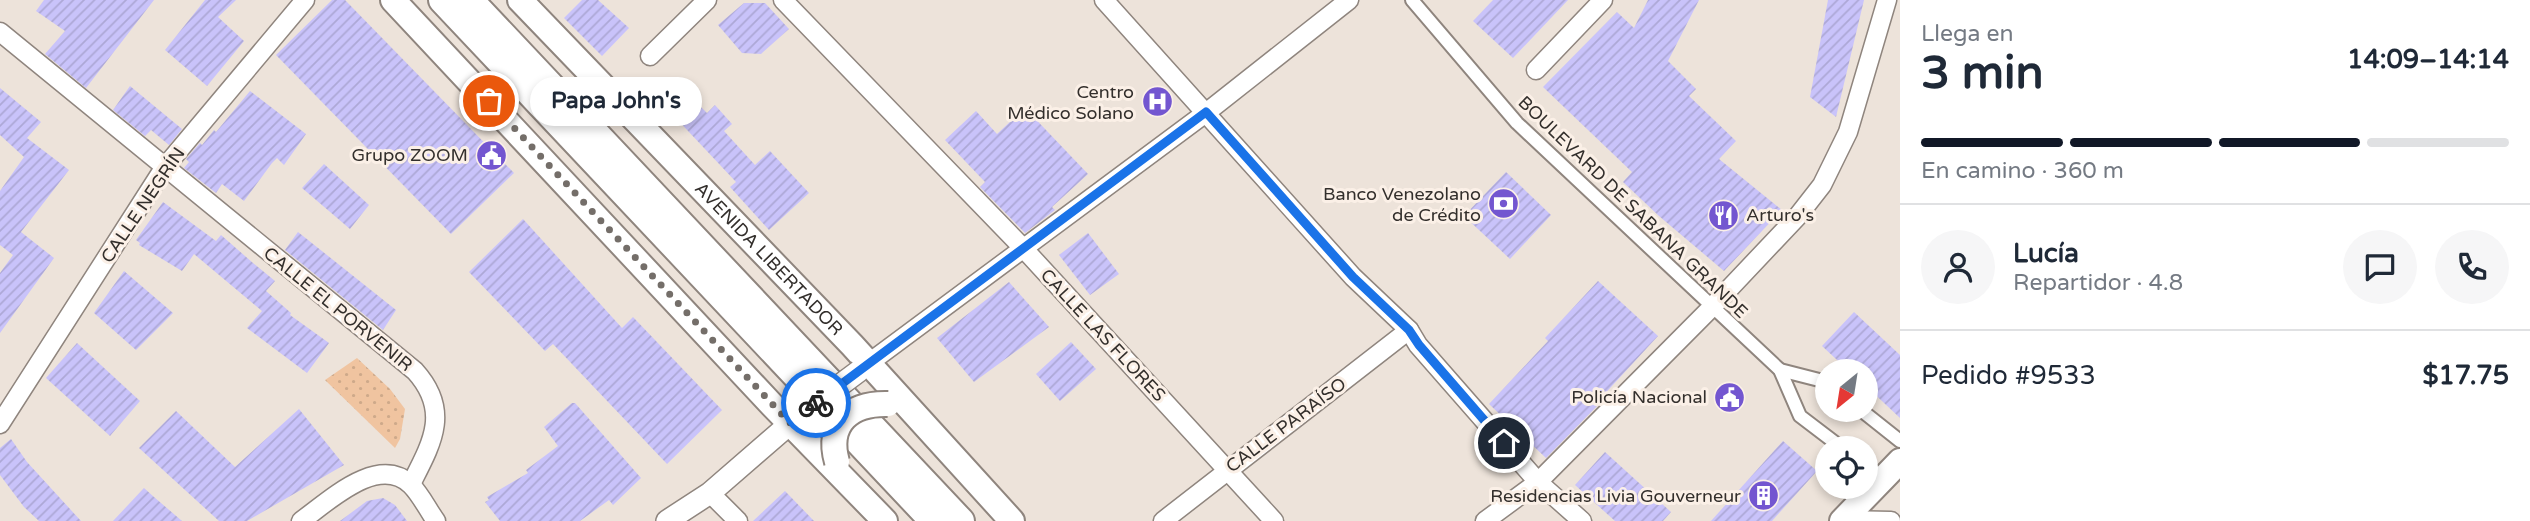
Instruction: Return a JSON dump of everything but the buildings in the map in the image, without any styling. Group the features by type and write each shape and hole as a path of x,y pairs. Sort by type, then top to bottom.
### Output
{"main road":[{"path":"393,0 795,419 885,521"},
{"path":"442,0 933,521"},
{"path":"470,0 961,521"},
{"name":"AVENIDA LIBERTADOR","path":"520,0 1012,521"},
{"path":"842,471 833,448 834,436 845,418 863,406 888,404 912,414"},
{"path":"1843,520 1889,470"}],"street":[{"name":"CALLE NEGRÍN","path":"0,424 164,168 304,0"},
{"path":"650,56 707,0"},
{"name":"CALLE LAS FLORES","path":"783,0 1024,249 1274,521"},
{"path":"1104,0 1353,277 1409,330 1538,482 1582,521"},
{"path":"667,521 710,493 795,419 1206,112 1349,0"},
{"name":"BOULEVARD DE SABANA GRANDE","path":"1412,0 1517,123 1780,370 1800,416 1826,436"},
{"path":"1536,70 1603,0"},
{"path":"1485,521 1538,482 1712,308 1797,217 1822,185 1848,132 1887,0"},
{"name":"CALLE EL PORVENIR","path":"0,32 415,371 431,392 436,411 435,430 428,451 411,484"},
{"name":"CALLE PARAÍSO","path":"1163,521 1409,330"},
{"name":"BOULEVARD DE SABANA GRANDE","path":"1780,370 1815,379"},
{"path":"1876,422 1900,441"},
{"path":"301,521 356,481 370,475 390,475 411,484 436,521"},
{"path":"710,493 738,521"},
{"path":"1843,520 1891,521"}],"shaded area":[{"path":"357,358 390,389 405,409 400,439 395,448 325,380"}],"way so far":[{"path":"489,101 790,423 816,403"}],"place":[{"name":"Papa John's","path":"489,101"},
{"name":"Centro Médico Solano","path":"1157,102"},
{"name":"Grupo ZOOM","path":"491,155"},
{"name":"Banco Venezolano de Crédito","path":"1504,204"},
{"name":"Arturo's","path":"1723,215"},
{"name":"Policía Nacional","path":"1730,397"},
{"name":"Residencias Livia Gouverneur","path":"1764,496"}],"route":[{"path":"816,403 1206,112 1353,277 1409,330 1504,443"}]}
